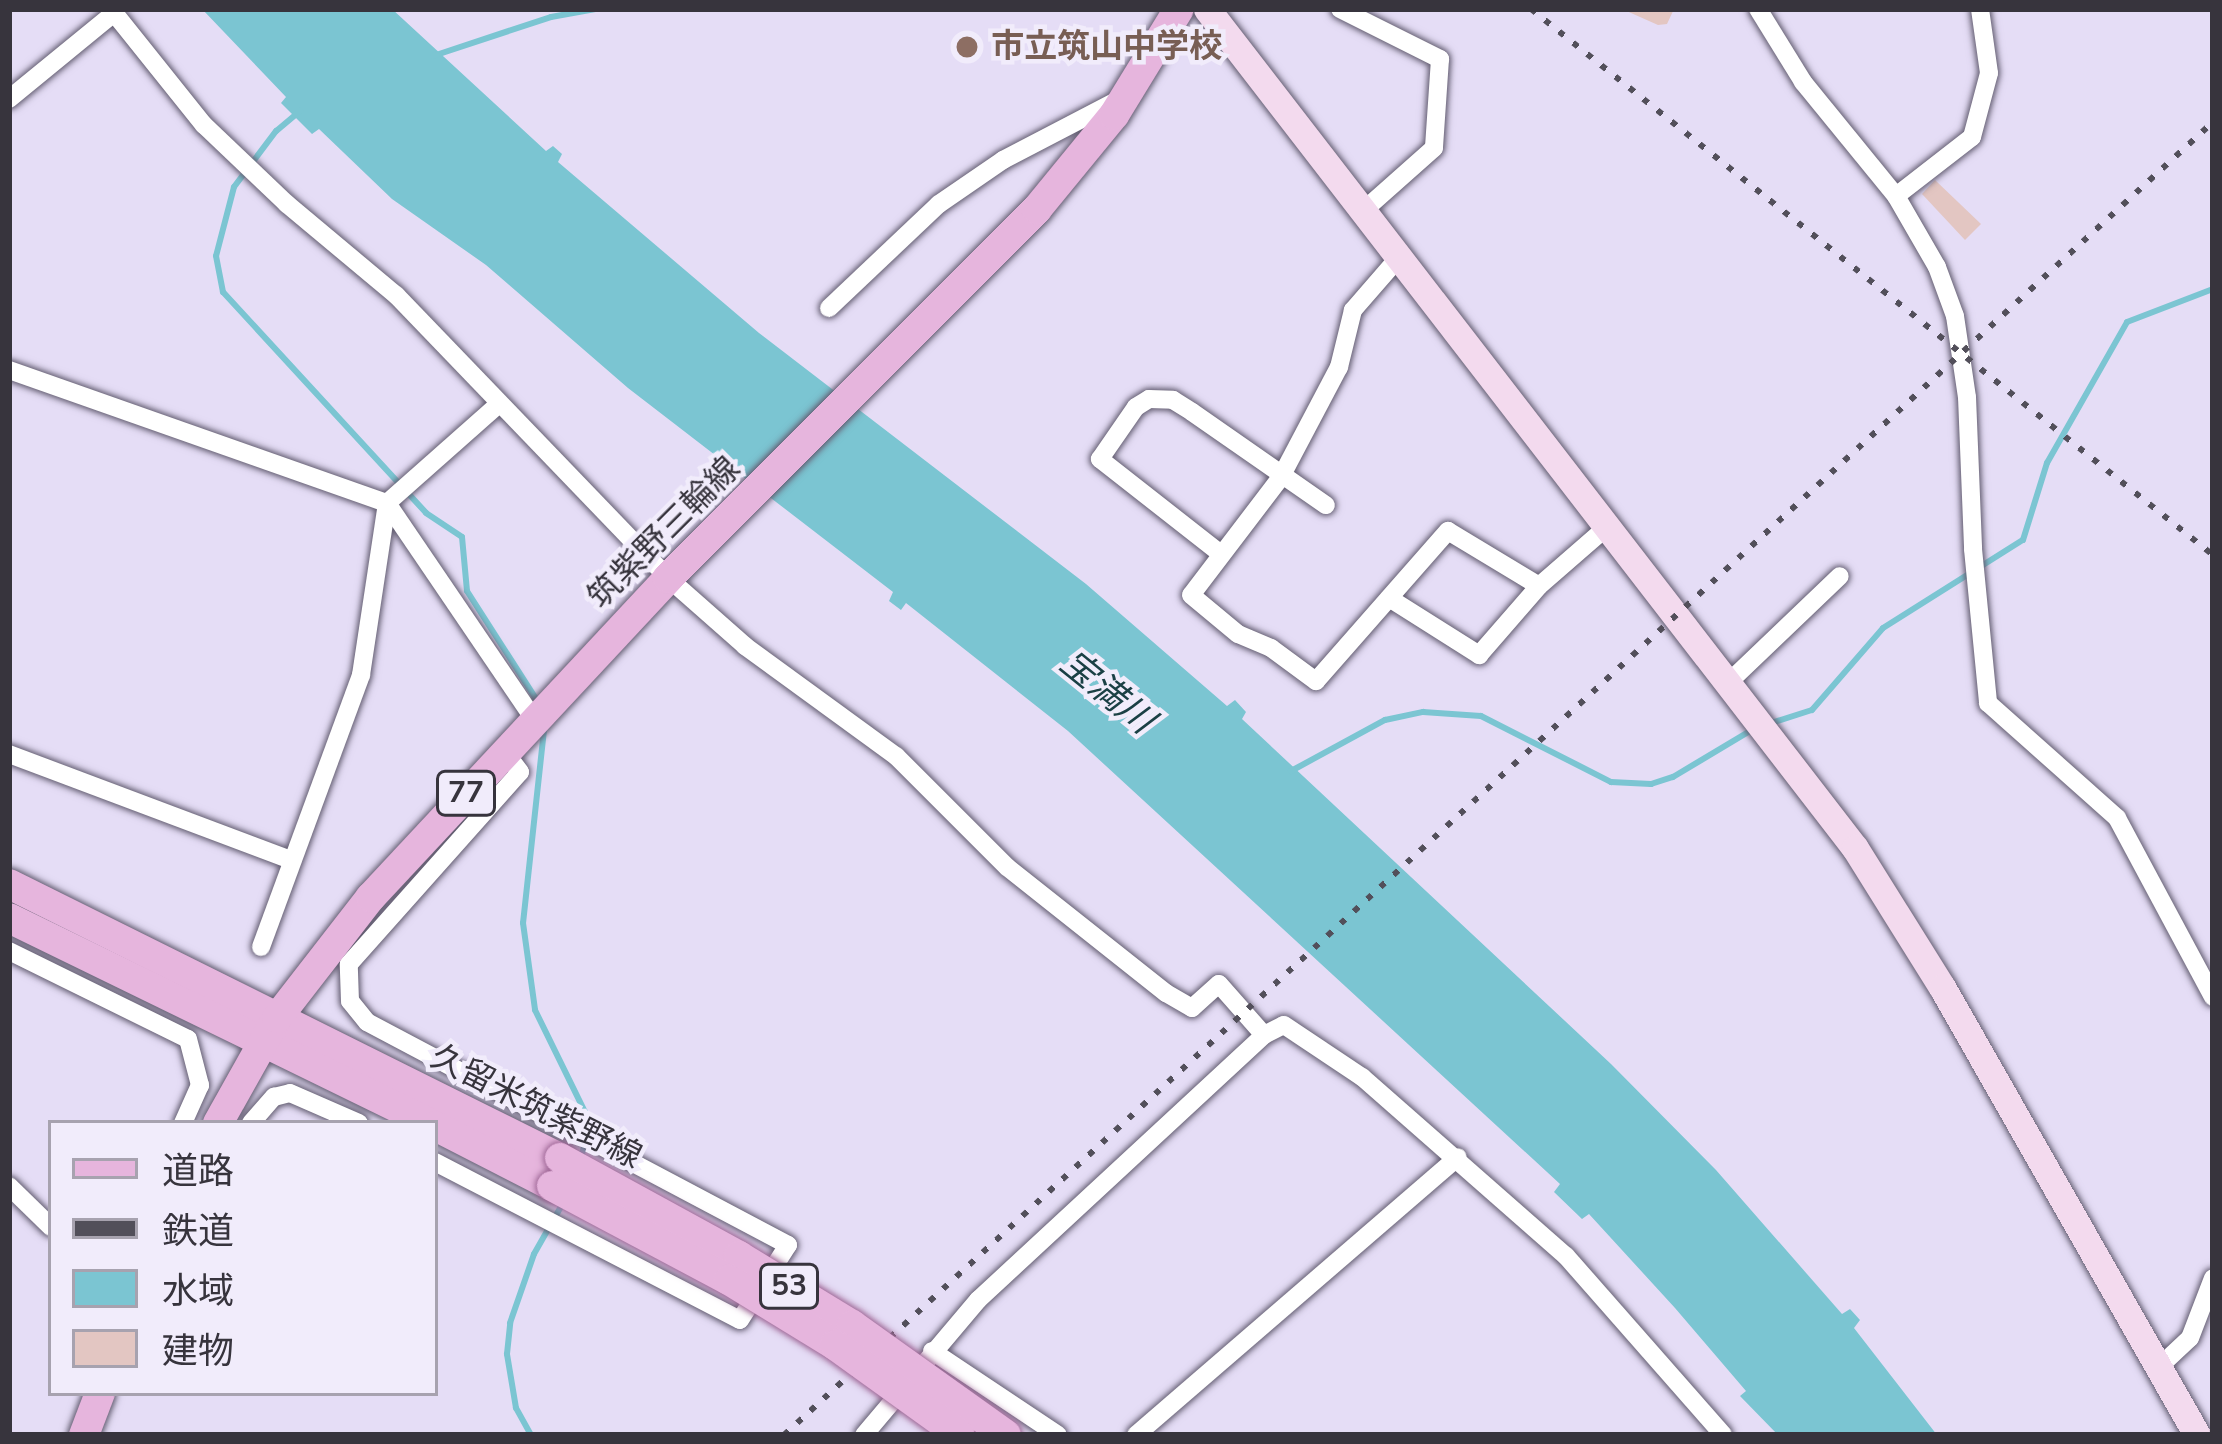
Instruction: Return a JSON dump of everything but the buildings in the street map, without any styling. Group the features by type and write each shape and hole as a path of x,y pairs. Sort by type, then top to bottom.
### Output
{"main road":[{"name":"筑紫野三輪線","path":"220,1120 270,1030 371,897 668,578 1037,209 1127,96 1179,9"},
{"name":"久留米筑紫野線","path":"9,884 423,1120"},
{"name":"久留米筑紫野線","path":"9,918 270,1030 556,1172 739,1256 852,1325 1006,1435"},
{"name":"久留米筑紫野線","path":"438,1127 556,1172 835,1345 960,1435"},
{"path":"84,1435 99,1396"}],"street":[{"path":"1207,9 1729,682 1880,888 2202,1433"},
{"path":"1340,9 1440,59 1434,148 1371,204"},
{"path":"1759,9 1803,82 1896,196 1937,266 1955,316 1967,397 1973,552 1988,703 2117,818 2213,997"},
{"path":"1896,196 1972,137 1989,73 1980,9"},
{"path":"9,99 112,11 204,125 287,205 396,295 668,578 745,646 896,757 1007,867 1166,992 1192,1008 1219,983 1264,1035"},
{"path":"829,308 939,203 1003,160 1127,96"},
{"path":"1400,256 1353,310 1339,367 1281,477 1191,596 1238,634 1271,648 1316,681 1448,531 1539,586"},
{"path":"9,370 386,503 533,718"},
{"path":"1221,554 1100,459 1136,407 1149,399 1173,400 1326,505"},
{"path":"261,947 361,675 386,503 499,404"},
{"path":"1389,598 1479,655 1539,586 1608,526"},
{"path":"1729,682 1840,576"},
{"path":"438,1164 740,1320 788,1245 367,1022 350,1001 349,964 520,772 504,751"},
{"path":"9,754 291,860"},
{"path":"9,952 188,1039 200,1085 184,1120"},
{"path":"876,1432 932,1351 978,1300 1264,1035 1284,1024 1362,1077 1567,1256 1724,1435"},
{"path":"254,1120 274,1097 290,1093 352,1120"},
{"path":"1136,1435 1458,1157"},
{"path":"9,1186 48,1224"},
{"path":"2159,1367 2190,1339 2213,1278"},
{"path":"932,1351 1058,1435"}],"water":[{"name":"宝満川","path":"202,9 392,9 546,151 553,146 562,154 558,162 759,333 1086,584 1227,706 1235,700 1246,712 1242,719 1611,1064 1716,1170 1842,1314 1850,1309 1860,1320 1854,1328 1937,1435 1778,1435 1740,1396 1746,1391 1589,1214 1582,1219 1554,1192 1560,1184 1068,731 906,603 901,610 889,601 893,592 628,388 486,265 392,199 319,129 312,134 281,103 286,97"}],"waterway":[{"path":"433,56 551,17 595,9"},
{"path":"300,111 276,131 234,187 216,256 223,292 426,513 462,537 467,591 540,705"},
{"path":"1768,724 1812,710 1883,628 2023,540 2047,463 2127,322 2213,289"},
{"path":"1291,771 1385,720 1423,712 1481,716 1611,782 1651,784 1673,777 1755,728"},
{"path":"544,730 523,923 535,1010 585,1112 587,1138 581,1157"},
{"path":"531,1435 516,1408 507,1354 510,1323 534,1254 563,1203"}],"railway":[{"path":"1531,9 2213,555"},
{"path":"784,1435 2213,122"}],"place":[{"name":"市立筑山中学校","path":"967,47"}]}
